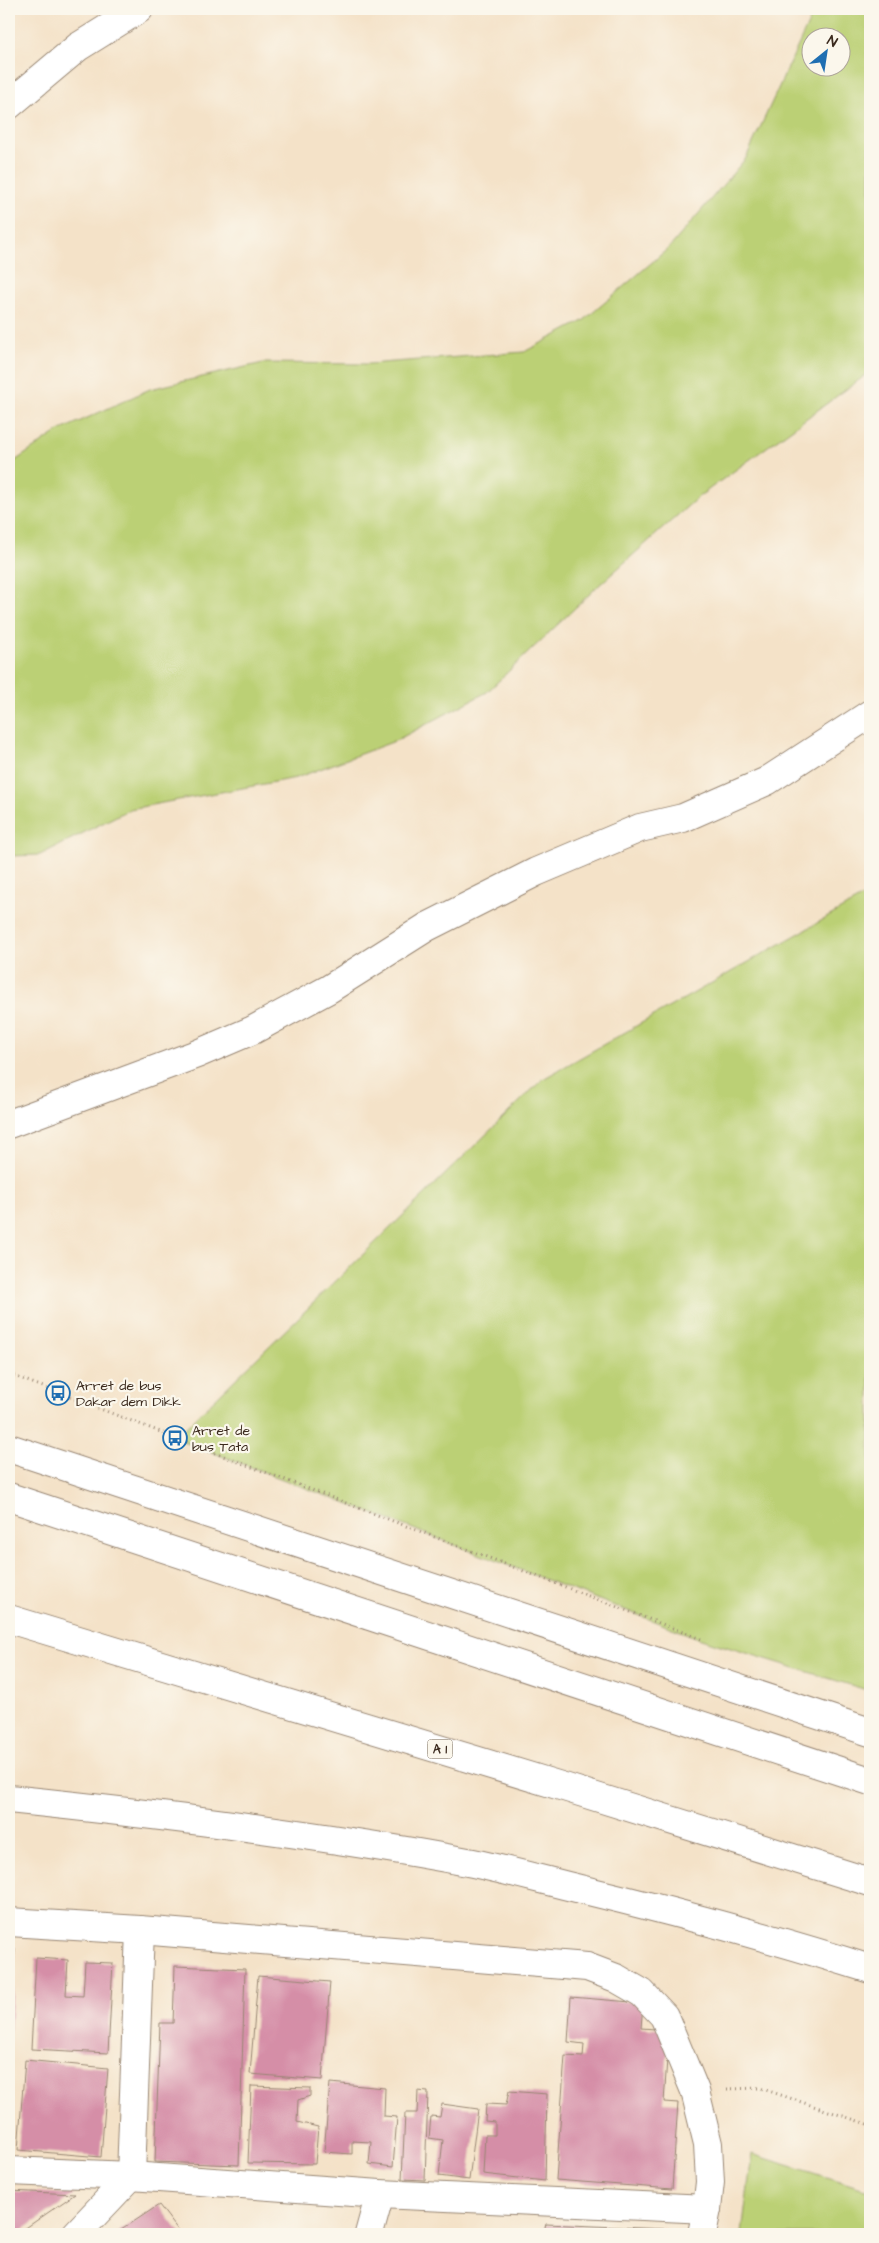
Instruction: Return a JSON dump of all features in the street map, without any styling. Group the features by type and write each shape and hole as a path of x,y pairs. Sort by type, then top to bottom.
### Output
{"main road":[{"path":"9,105 78,47 139,9"},
{"path":"9,1124 197,1054 253,1030 329,989 427,927 536,872 640,828 683,818 767,781 870,714"},
{"path":"9,1448 870,1732"},
{"path":"9,1497 870,1781"},
{"name":"A 1","path":"9,1620 564,1787 870,1882"},
{"path":"9,1799 110,1809 283,1832 474,1864 649,1905 870,1969"},
{"path":"9,1922 140,1930 587,1967 616,1978 642,1993 664,2016 695,2090 708,2144 710,2182 704,2222 380,2194 131,2176 9,2171"},
{"path":"76,2234 131,2176 140,1930"},
{"path":"369,2234 380,2194"}],"path":[{"path":"9,1374 701,1638"},
{"path":"695,2090 760,2088 870,2124"}],"green space":[{"path":"815,9 870,9 870,372 697,498 597,587 487,692 395,741 296,778 130,809 40,855 9,856 9,465 59,431 150,389 263,363 368,364 524,352 583,321 670,247 746,158 802,37 802,78 852,78 852,28 806,28"},
{"path":"870,893 870,1691 701,1639 175,1438 543,1079"},
{"path":"752,2154 865,2189 870,2188 870,2234 742,2234"}],"building":[{"path":"9,1949 15,1949 10,2032 9,2032"},
{"path":"36,1958 68,1960 66,1995 83,1996 85,1962 113,1963 108,2053 31,2049"},
{"path":"175,1966 245,1969 239,2165 155,2162 160,2023 173,2023"},
{"path":"258,1976 330,1982 322,2080 250,2074"},
{"path":"571,1997 643,2003 641,2028 669,2030 664,2102 678,2103 672,2189 556,2180 565,2056 583,2057 584,2044 568,2042"},
{"path":"25,2060 108,2068 101,2157 18,2150"},
{"path":"330,2083 385,2088 384,2116 397,2117 393,2167 369,2164 371,2142 352,2141 352,2154 324,2152"},
{"path":"251,2086 310,2088 310,2096 298,2100 297,2122 318,2127 315,2164 248,2163"},
{"path":"418,2091 428,2092 425,2180 402,2179 405,2113 417,2113"},
{"path":"509,2091 547,2094 545,2181 483,2174 485,2135 495,2135 495,2122 485,2121 486,2104 506,2105"},
{"path":"442,2104 478,2109 469,2180 439,2176 443,2140 429,2138 431,2116 440,2117"},
{"path":"9,2191 75,2194 17,2234 9,2234"},
{"path":"159,2205 181,2234 115,2234"},
{"path":"546,2224 665,2229 664,2234 543,2234"}],"place":[{"name":"Arret de bus Dakar dem Dikk","path":"58,1393"},
{"name":"Arret de bus Tata","path":"175,1438"}]}
